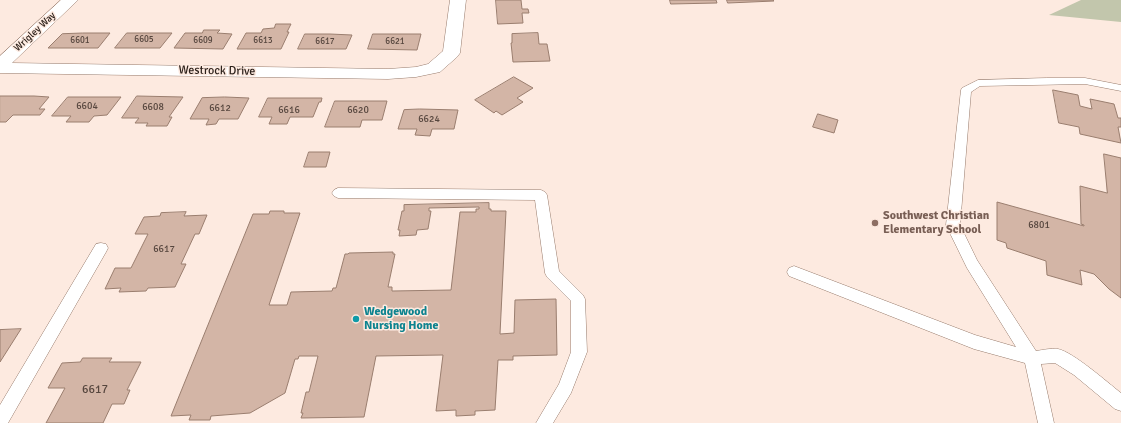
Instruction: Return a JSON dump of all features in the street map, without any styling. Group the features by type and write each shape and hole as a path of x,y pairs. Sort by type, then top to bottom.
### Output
{"street":[{"name":"Wrigley Way","path":"0,65 70,0"},
{"name":"Westrock Drive","path":"0,68 388,74 416,72 434,68 451,53 458,0"}],"lane":[{"path":"1046,423 1032,358 972,264 953,224 966,90 978,83 1047,81 1085,81 1121,88"},
{"path":"338,193 541,195 552,273 578,299 579,352 565,388 544,423"},
{"path":"0,422 101,248"},
{"path":"794,272 974,342 1032,358 1058,356 1080,370 1121,403"}],"green space":[{"path":"1081,0 1121,0 1121,22 1049,15"}],"building":[{"path":"496,0 521,0 522,9 528,9 529,13 522,13 523,23 498,24"},
{"path":"670,0 716,0 717,3 671,4"},
{"path":"727,0 773,0 774,1 728,3"},
{"path":"276,24 291,24 281,49 237,49 246,33 261,33 263,29 274,28"},
{"path":"204,30 220,30 217,33 232,34 223,49 174,48 185,33 202,33"},
{"path":"110,33 98,48 48,48 62,34"},
{"path":"127,33 172,33 160,48 115,48"},
{"path":"538,33 539,44 547,44 550,61 513,62 511,43 512,34"},
{"path":"305,34 352,35 346,49 298,49"},
{"path":"373,34 421,34 417,50 368,49"},
{"path":"514,77 533,88 517,98 523,102 502,115 496,111 494,113 475,100"},
{"path":"1053,90 1078,95 1080,106 1092,109 1090,99 1114,104 1118,118 1121,118 1121,127 1118,127 1121,143 1080,134 1079,127 1059,123"},
{"path":"0,96 49,97 39,109 45,109 40,115 13,115 6,122 0,122"},
{"path":"137,96 183,97 169,117 172,117 167,126 146,126 148,123 135,123 139,118 122,118"},
{"path":"68,97 121,97 107,115 94,116 89,122 66,122 71,116 52,116"},
{"path":"202,98 249,98 238,119 219,119 216,124 206,125 209,119 190,119"},
{"path":"268,98 322,98 313,117 290,117 287,124 269,124 272,117 259,117"},
{"path":"335,101 387,101 382,120 362,120 360,127 325,127"},
{"path":"404,110 458,110 454,129 432,129 430,136 415,135 417,129 398,129"},
{"path":"818,114 838,120 834,133 813,127"},
{"path":"309,152 330,152 326,167 304,167"},
{"path":"1104,154 1121,158 1121,298 1109,289 1094,274 1080,270 1082,285 1047,275 1046,261 1007,248 1006,243 997,240 997,202 1084,226 1081,224 1080,186 1107,193"},
{"name":"Wedgewood Nursing Home","path":"489,203 489,209 491,209 491,211 506,211 500,334 514,333 515,300 556,299 557,355 513,356 513,360 498,360 495,410 475,411 475,415 456,416 456,410 436,411 443,355 376,356 364,417 301,418 306,392 309,392 318,356 299,356 298,359 295,359 285,393 250,413 211,416 210,420 189,420 191,415 171,416 253,214 269,214 270,211 300,213 269,305 287,305 291,292 332,291 333,288 336,288 345,254 349,253 393,252 393,254 395,254 388,287 392,287 392,291 451,290 460,212 476,212 476,209 479,209 479,207 429,208 429,211 431,211 428,229 417,230 416,235 399,236 400,230 398,230 402,211 404,211 404,205"},
{"path":"186,212 184,216 207,215 199,234 195,234 181,264 186,264 175,287 148,288 146,291 119,292 121,288 105,289 115,268 131,268 148,234 135,234 144,217 160,216 161,213"},
{"path":"21,329 0,362 0,330"},
{"path":"83,358 112,358 109,362 141,362 127,390 130,390 124,404 112,404 103,423 46,423 65,388 48,388 62,363 80,362"}],"place":[{"name":"Southwest Christian Elementary School","path":"875,223"},
{"name":"Wedgewood Nursing Home","path":"356,319"}]}
